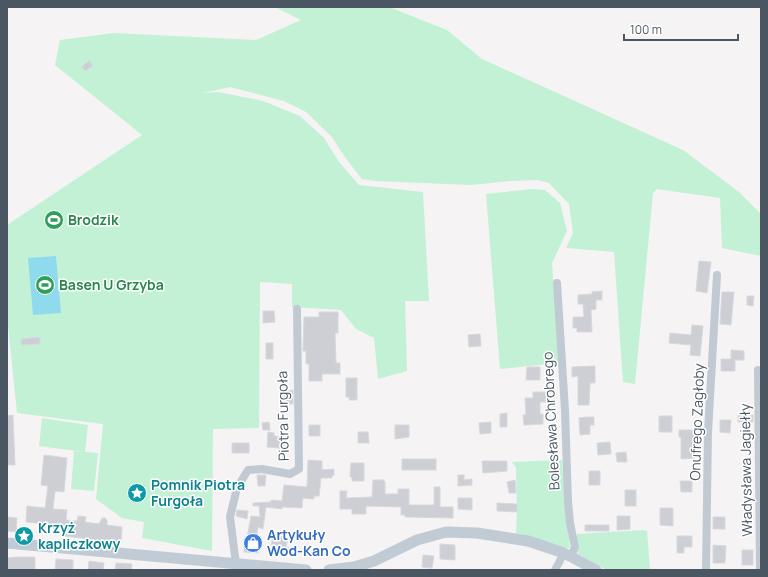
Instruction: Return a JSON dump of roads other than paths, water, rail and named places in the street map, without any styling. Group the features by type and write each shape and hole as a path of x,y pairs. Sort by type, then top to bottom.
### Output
{"street":[{"name":"Onufrego Zagłoby","path":"706,570 708,432 717,275"},
{"name":"Bolesława Chrobrego","path":"557,282 565,410 568,502 570,523 575,547 568,555"},
{"name":"Piotra Furgoła","path":"236,564 230,517 237,488 248,470 262,469 290,474 299,469 297,309"},
{"name":"Władysława Jagiełły","path":"758,370 760,570"},
{"path":"329,570 354,567 374,561 417,540 446,532 477,533 540,544 568,555 596,570"},
{"path":"7,543 306,570"},
{"path":"556,570 568,555"}],"water":[{"name":"Brodzik","path":"52,213 56,213 60,219 56,225 52,225 48,221 48,217"},
{"name":"Basen U Grzyba","path":"56,256 61,313 33,315 28,258"}],"place":[{"name":"Brodzik","path":"54,220"},
{"name":"Basen U Grzyba","path":"45,285"},
{"name":"Pomnik Piotra Furgoła","path":"137,493"},
{"name":"Krzyż kapliczkowy","path":"24,536"},
{"name":"Artykuły Wod-Kan Co","path":"253,543"}]}
